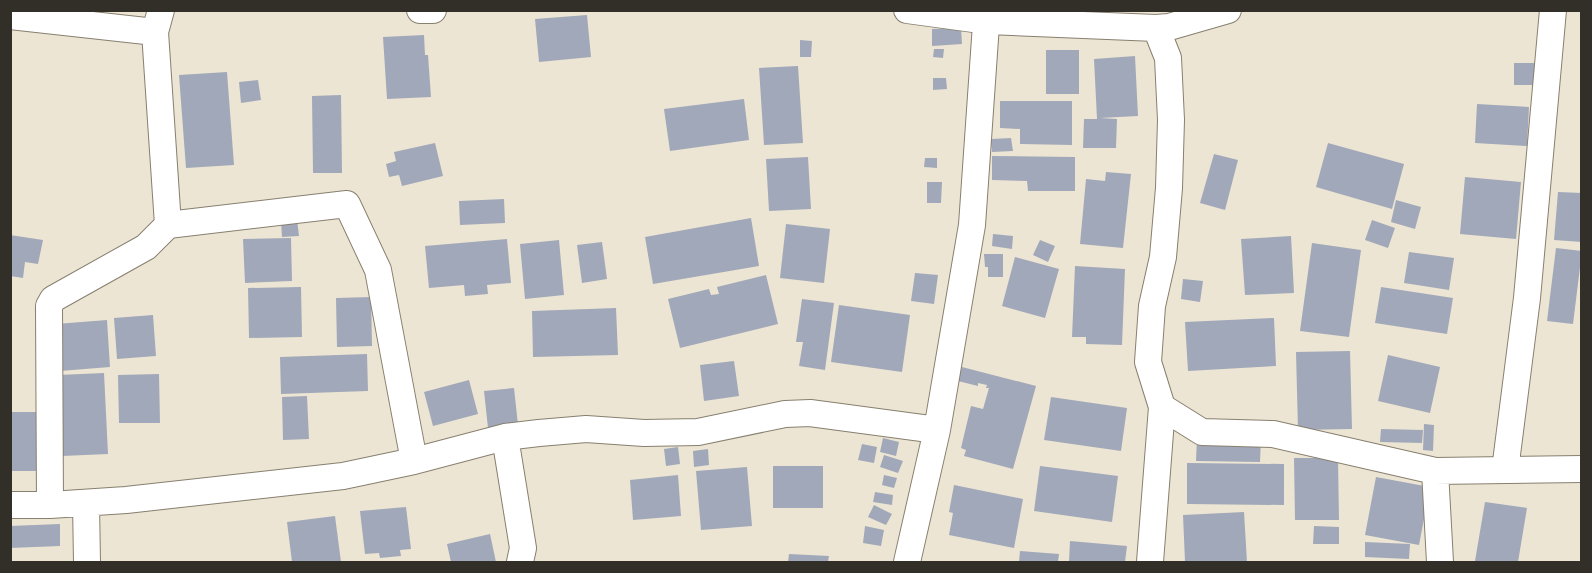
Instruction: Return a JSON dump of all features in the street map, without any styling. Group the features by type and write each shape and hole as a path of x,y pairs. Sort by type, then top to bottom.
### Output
{"street":[{"path":"420,10 433,10"},
{"path":"908,10 1156,28 1169,27 1181,17 1228,10"},
{"path":"1505,470 1527,298 1553,10"},
{"path":"10,16 158,21 168,225"},
{"path":"907,562 936,430 972,225 988,16"},
{"path":"1150,562 1162,407 1148,362 1152,306 1162,257 1169,188 1171,120 1168,58 1156,28"},
{"path":"50,505 49,306 53,298 146,247 168,225 347,204 378,270 414,461"},
{"path":"1162,407 1202,432 1273,434 1435,471 1581,470"},
{"path":"10,505 126,500 343,476 414,461 505,437 586,429 644,433 698,432 785,414 810,413 936,430"},
{"path":"505,437 523,548 520,562"},
{"path":"1435,471 1440,562"},
{"path":"86,503 87,562"}],"building":[{"path":"587,15 591,57 539,62 535,19"},
{"path":"961,28 962,44 932,46 932,29"},
{"path":"424,35 431,97 387,99 383,37"},
{"path":"800,40 812,41 811,57 800,57"},
{"path":"934,49 944,49 943,58 933,57"},
{"path":"1046,50 1079,50 1079,94 1046,94"},
{"path":"1135,56 1138,116 1100,118 1117,119 1116,148 1083,148 1084,119 1097,119 1094,59"},
{"path":"1514,63 1538,63 1538,85 1514,85"},
{"path":"798,66 803,143 764,145 759,68"},
{"path":"227,72 234,165 186,168 179,75"},
{"path":"933,78 946,78 947,89 933,90"},
{"path":"258,80 261,100 241,103 239,82"},
{"path":"341,95 342,173 313,173 312,96"},
{"path":"744,99 749,140 670,151 664,109"},
{"path":"1000,101 1072,101 1072,145 1020,144 1020,129 1000,128"},
{"path":"1477,104 1529,107 1527,146 1475,143"},
{"path":"1011,138 1013,151 992,152 991,139"},
{"path":"435,143 443,176 402,186 399,175 389,177 386,164 396,161 394,152"},
{"path":"1328,143 1404,164 1392,209 1316,187"},
{"path":"1214,154 1238,160 1225,210 1200,203"},
{"path":"992,156 1075,157 1075,191 1028,191 1027,181 992,180"},
{"path":"808,157 811,209 769,211 766,159"},
{"path":"925,158 937,158 937,168 924,167"},
{"path":"1106,172 1131,174 1123,248 1080,244 1086,179 1105,181"},
{"path":"1465,177 1521,182 1516,239 1460,234"},
{"path":"927,182 942,182 941,203 927,203"},
{"path":"1558,192 1582,193 1582,242 1554,240"},
{"path":"504,199 505,223 460,225 459,201"},
{"path":"1396,200 1421,207 1415,229 1391,222"},
{"path":"751,218 759,266 653,284 645,237"},
{"path":"297,219 299,236 282,237 281,221"},
{"path":"1372,220 1395,228 1388,248 1365,240"},
{"path":"786,224 830,229 824,283 780,278"},
{"path":"993,234 1013,236 1012,249 992,246"},
{"path":"10,235 43,240 38,264 25,262 23,278 10,276"},
{"path":"1291,236 1294,293 1245,295 1241,239"},
{"path":"291,238 292,281 245,283 243,239"},
{"path":"507,239 511,283 487,285 488,294 465,296 464,285 429,288 425,246"},
{"path":"559,240 564,295 525,299 520,244"},
{"path":"1040,240 1055,246 1048,262 1033,255"},
{"path":"602,242 607,279 582,283 577,245"},
{"path":"1312,243 1361,250 1349,337 1300,331"},
{"path":"1556,248 1582,251 1573,324 1547,321"},
{"path":"1409,252 1454,258 1449,290 1404,283"},
{"path":"984,254 1003,254 1003,277 988,277"},
{"path":"1015,257 1059,269 1045,318 1002,306"},
{"path":"1075,266 1125,269 1122,345 1086,344 1086,337 1072,337"},
{"path":"915,273 938,275 934,304 911,301"},
{"path":"766,275 778,324 680,348 668,299 709,289 711,295 719,294 717,287"},
{"path":"1183,279 1203,281 1200,302 1181,299"},
{"path":"301,287 302,337 249,338 248,288"},
{"path":"1381,287 1453,298 1447,334 1375,323"},
{"path":"371,297 372,346 337,347 336,298"},
{"path":"802,299 834,303 825,370 799,366 803,342 796,342"},
{"path":"839,305 910,315 902,372 831,362"},
{"path":"616,308 618,355 533,357 532,311"},
{"path":"153,315 156,356 117,359 114,318"},
{"path":"1274,318 1276,366 1188,371 1185,322"},
{"path":"107,320 110,367 60,371 56,324"},
{"path":"1350,351 1352,429 1298,430 1296,352"},
{"path":"367,354 368,391 281,394 280,357"},
{"path":"1388,355 1440,367 1430,413 1378,401"},
{"path":"734,361 739,396 704,401 700,365"},
{"path":"962,367 1036,386 1013,469 964,456 966,450 961,448 971,406 983,409 989,388 986,388 987,385 978,383 978,386 958,381"},
{"path":"104,373 108,454 62,456 58,375"},
{"path":"159,374 160,423 119,423 118,375"},
{"path":"469,380 478,414 433,426 424,392"},
{"path":"514,388 518,425 488,428 484,391"},
{"path":"307,396 309,439 283,440 282,397"},
{"path":"1051,397 1127,408 1121,451 1044,440"},
{"path":"10,412 37,412 37,471 10,471"},
{"path":"1424,424 1434,425 1433,451 1423,450"},
{"path":"1381,429 1423,430 1422,443 1380,442"},
{"path":"883,438 899,442 896,456 880,452"},
{"path":"1197,438 1261,438 1260,462 1196,461"},
{"path":"862,444 877,447 874,463 858,460"},
{"path":"678,447 680,464 666,466 664,449"},
{"path":"708,449 709,465 694,467 693,451"},
{"path":"884,455 903,461 898,473 880,467"},
{"path":"1294,458 1338,458 1339,520 1295,520"},
{"path":"1187,463 1284,464 1284,505 1187,504"},
{"path":"773,466 823,466 823,508 773,508"},
{"path":"1040,466 1118,476 1112,522 1034,511"},
{"path":"747,467 752,526 701,530 696,471"},
{"path":"678,475 681,516 633,520 630,480"},
{"path":"884,475 897,478 894,488 882,485"},
{"path":"1376,477 1430,487 1419,545 1365,535"},
{"path":"954,485 1023,499 1014,548 949,535 953,513 949,512"},
{"path":"875,492 893,495 892,505 873,502"},
{"path":"1485,502 1527,508 1518,562 1475,561"},
{"path":"874,505 892,514 886,525 868,517"},
{"path":"406,507 411,549 400,550 401,556 380,558 379,553 365,554 360,511"},
{"path":"1244,512 1247,562 1185,562 1183,515"},
{"path":"335,516 341,562 292,562 287,522"},
{"path":"60,524 60,546 10,548 10,526"},
{"path":"865,526 884,530 881,546 863,543"},
{"path":"1314,526 1339,527 1339,544 1313,544"},
{"path":"490,534 496,562 451,562 447,544"},
{"path":"1070,541 1127,546 1125,562 1069,562"},
{"path":"1365,542 1410,544 1409,559 1365,557"},
{"path":"1020,551 1059,554 1058,562 1019,562"},
{"path":"789,554 829,556 828,562 788,562"}]}
